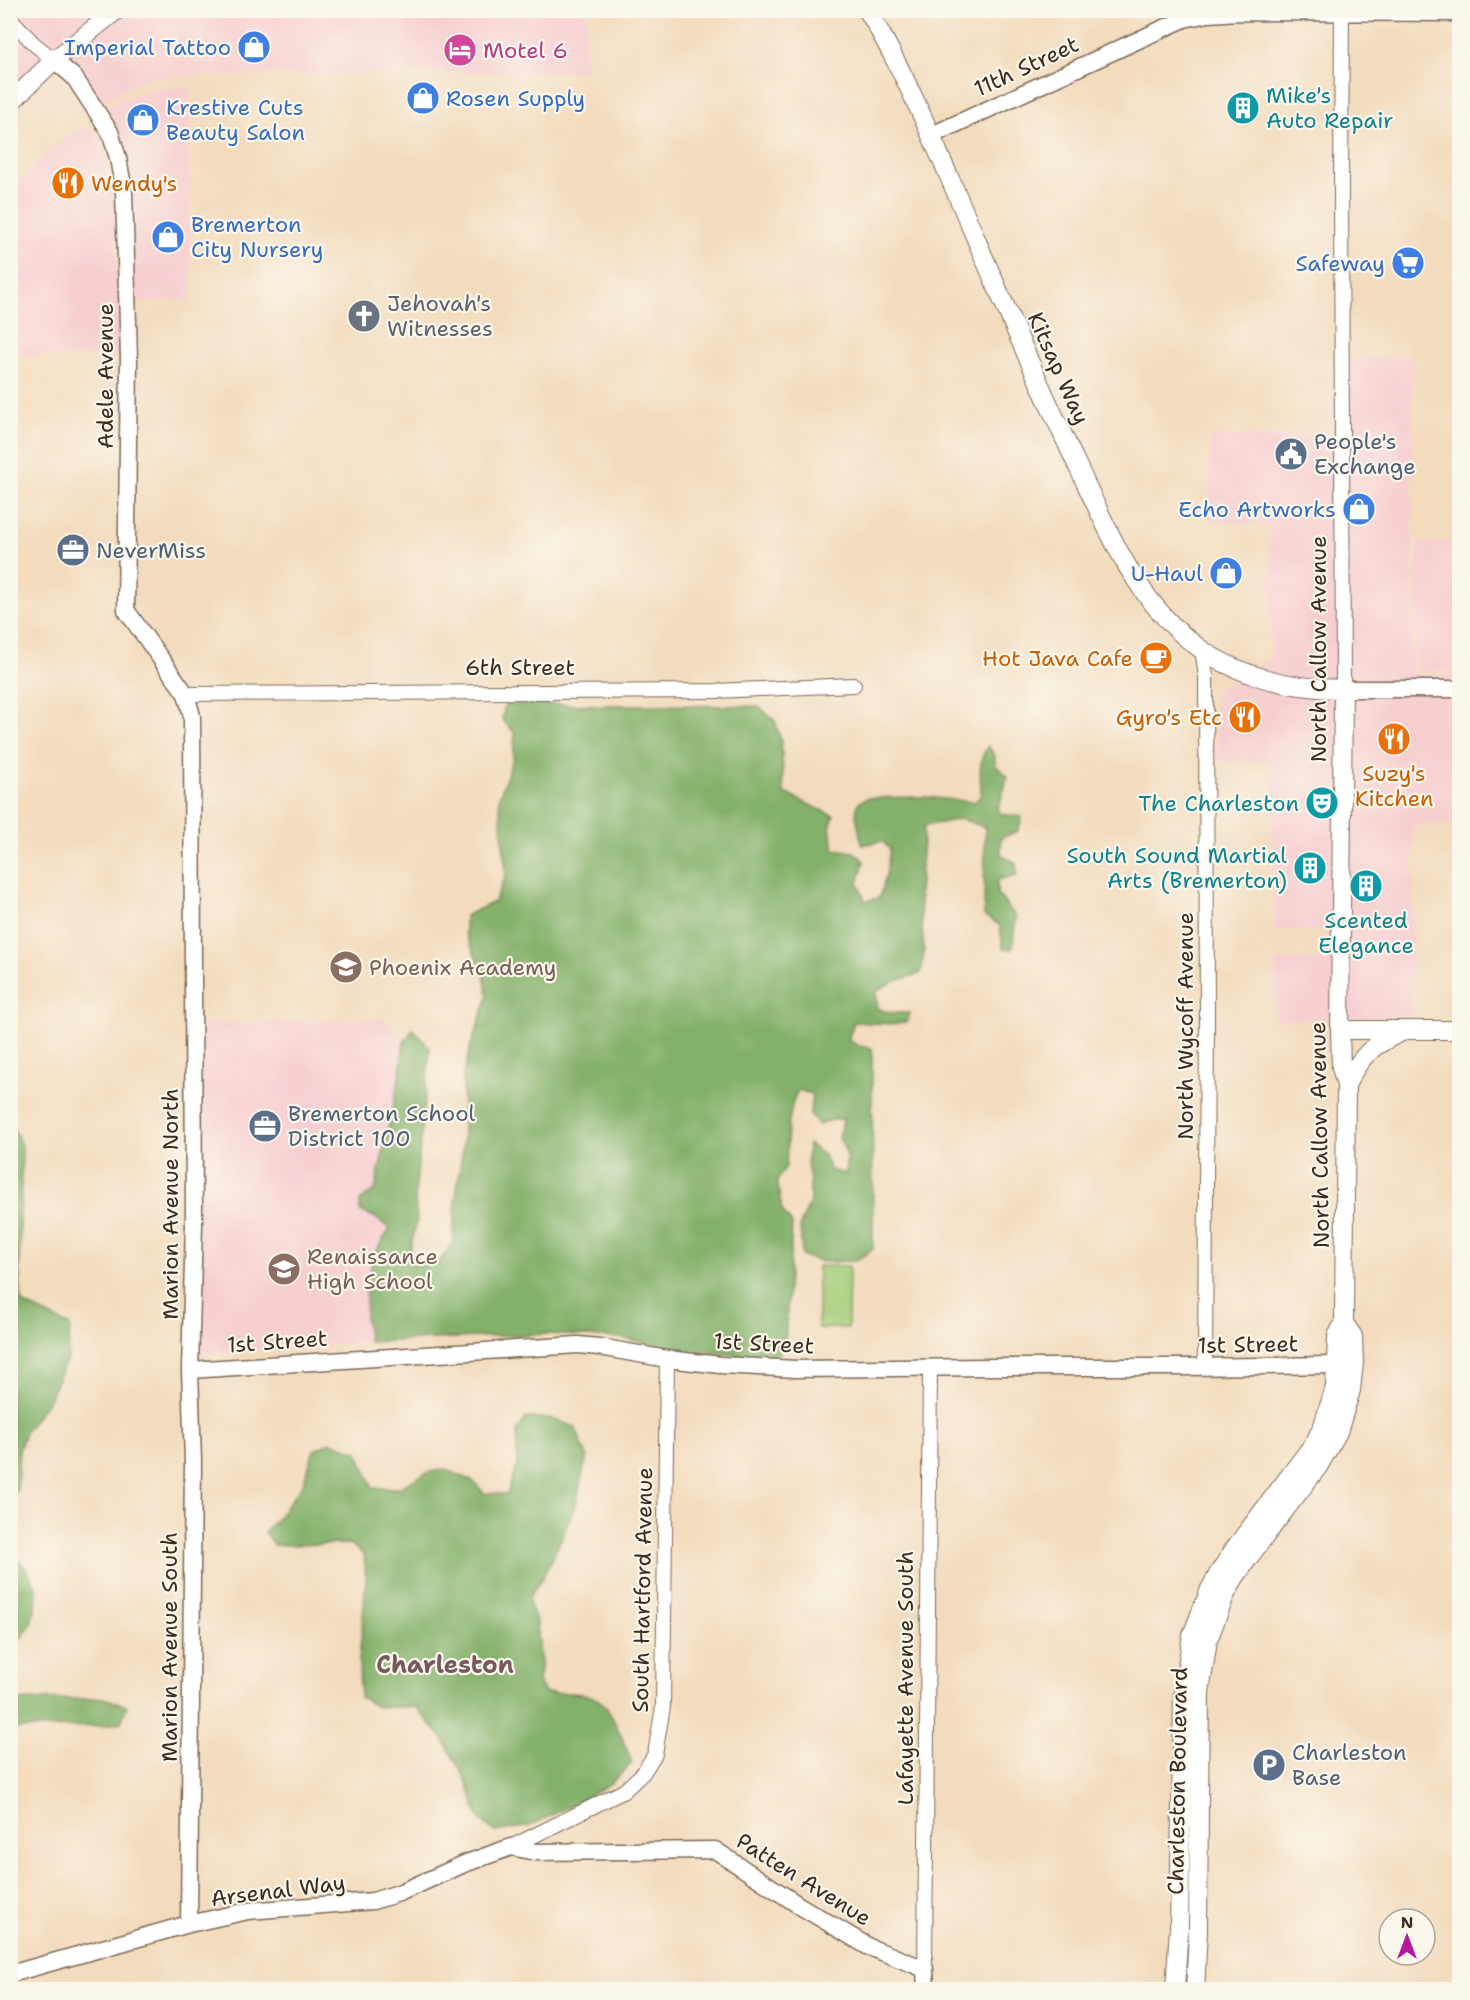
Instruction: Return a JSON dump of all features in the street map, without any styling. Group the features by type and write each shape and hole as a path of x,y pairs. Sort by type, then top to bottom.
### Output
{"main road":[{"path":"10,103 54,60 117,10"},
{"name":"Kitsap Way","path":"867,10 932,135 1073,457 1129,571 1142,591 1167,620 1202,650 1236,668 1277,682 1323,689 1342,689"},
{"name":"11th Street","path":"932,135 1176,21 1192,17 1218,13 1342,11 1460,13"},
{"name":"Adele Avenue","path":"54,60 74,77 96,110 110,132 118,158 124,192 129,358 126,610 186,694"},
{"path":"1342,689 1460,689"},
{"name":"North Callow Avenue","path":"1342,689 1340,1030 1341,1067 1346,1085 1344,1323 1353,1336 1345,1364"},
{"name":"Marion Avenue North","path":"186,694 192,716 194,1225 190,1370"},
{"path":"1340,1030 1460,1030"},
{"path":"1346,1085 1356,1065 1369,1050 1382,1041 1408,1030"},
{"name":"1st Street","path":"190,1370 551,1346 599,1347 667,1359 721,1365 796,1369 1345,1364"},
{"name":"Charleston Boulevard","path":"1175,1989 1179,1927 1183,1691 1192,1635 1210,1589 1220,1571 1315,1442 1345,1364"},
{"name":"Charleston Boulevard","path":"1195,1989 1198,1930 1200,1692 1208,1640 1234,1579 1330,1449 1345,1415 1351,1390 1345,1364"},
{"name":"Marion Avenue South","path":"189,1924 193,1461 190,1370"},
{"name":"Arsenal Way","path":"10,1974 189,1924 248,1911 373,1901 399,1893 464,1864 511,1847"},
{"name":"Patten Avenue","path":"511,1847 535,1852 715,1850 800,1906 869,1947 926,1969"},
{"name":"Lafayette Avenue South","path":"926,1969 926,1989"}],"street":[{"name":"North Callow Avenue","path":"1342,11 1342,689"},
{"path":"10,18 33,43 54,60"},
{"name":"North Wycoff Avenue","path":"1202,650 1206,676 1205,1367"},
{"name":"6th Street","path":"186,694 715,691 854,685"},
{"name":"South Hartford Avenue","path":"511,1847 624,1791 644,1773 655,1754 663,1707 667,1359"},
{"name":"Lafayette Avenue South","path":"926,1969 930,1367"}],"shaded area":[{"path":"12,11 112,11 54,56"},
{"path":"122,11 586,11 585,71 168,76 147,79 121,90 102,104 64,58"},
{"path":"11,23 49,61 11,98"},
{"path":"190,87 191,300 132,302 128,170 124,147 106,109 146,91"},
{"path":"88,129 99,139 108,164 115,199 120,356 11,356 10,192 15,184 51,150 78,130"},
{"path":"1412,357 1413,674 1459,675 1460,825 1414,825 1411,1016 1275,1020 1275,961 1329,959 1330,930 1274,930 1272,760 1217,761 1215,691 1271,661 1271,524 1210,523 1210,436 1333,437 1335,360"},
{"path":"1417,542 1459,542 1459,671 1416,671"},
{"path":"384,1019 404,1042 400,1074 375,1191 360,1201 359,1211 374,1217 390,1229 374,1254 365,1318 369,1342 197,1354 198,1024"}],"green space":[{"path":"505,704 758,706 775,721 781,742 784,793 834,816 830,828 834,849 854,852 864,861 858,883 865,901 879,898 886,876 890,849 882,841 862,845 856,815 858,803 867,798 924,797 975,802 981,795 981,764 988,746 995,756 995,765 1008,776 998,809 1001,814 1022,817 1018,831 1001,838 1001,855 1016,863 1017,875 997,880 997,894 1016,917 1012,949 1003,949 1000,925 984,916 985,827 961,819 924,826 919,892 924,952 921,973 892,983 876,992 878,1009 892,1013 910,1013 907,1022 895,1024 854,1022 848,1040 859,1046 872,1048 873,1249 855,1261 822,1262 802,1256 800,1226 810,1202 808,1144 824,1155 830,1170 846,1174 846,1152 838,1136 844,1119 827,1121 819,1125 810,1114 812,1094 798,1090 793,1101 788,1125 786,1166 777,1181 782,1211 792,1224 785,1342 776,1359 684,1350 620,1338 546,1334 369,1342 365,1318 367,1283 374,1254 390,1229 374,1217 360,1211 360,1201 375,1190 400,1074 404,1042 413,1029 430,1048 415,1196 417,1221 410,1249 413,1265 438,1264 453,1242 455,1203 463,1146 463,1076 488,996 484,975 465,933 465,916 494,902 506,876 499,798 513,758 515,733 502,720"},
{"path":"11,1130 15,1131 22,1147 19,1267 22,1303 70,1326 68,1357 49,1399 25,1432 19,1450 17,1491 11,1498"},
{"path":"818,1266 849,1266 848,1328 818,1328"},
{"path":"526,1418 550,1418 575,1427 587,1456 576,1503 545,1573 528,1599 537,1624 541,1663 538,1680 545,1693 588,1695 600,1701 614,1720 632,1763 611,1783 573,1805 529,1826 495,1832 479,1818 466,1780 443,1739 416,1707 377,1707 360,1697 359,1661 366,1580 364,1555 350,1544 274,1545 264,1532 303,1484 314,1450 331,1442 358,1452 373,1488 399,1488 426,1473 445,1469 474,1482 484,1493 507,1494 517,1465 517,1432"},
{"path":"10,1548 32,1579 37,1595 35,1612 28,1628 23,1635 11,1643"},
{"path":"103,1698 127,1706 121,1722 100,1726 11,1729 11,1701"}],"place":[{"name":"Imperial Tattoo","path":"254,47"},
{"name":"Motel 6","path":"460,50"},
{"name":"Rosen Supply","path":"423,98"},
{"name":"Mike's Auto Repair","path":"1243,108"},
{"name":"Krestive Cuts Beauty Salon","path":"143,120"},
{"name":"Wendy's","path":"68,183"},
{"name":"Bremerton City Nursery","path":"168,237"},
{"name":"Safeway","path":"1408,263"},
{"name":"Jehovah's Witnesses","path":"364,316"},
{"name":"People's Exchange","path":"1291,454"},
{"name":"Echo Artworks","path":"1359,509"},
{"name":"NeverMiss","path":"73,550"},
{"name":"U-Haul","path":"1226,573"},
{"name":"Hot Java Cafe","path":"1156,658"},
{"name":"Gyro's Etc","path":"1245,717"},
{"name":"Suzy's Kitchen","path":"1394,739"},
{"name":"The Charleston","path":"1322,803"},
{"name":"South Sound Martial Arts (Bremerton)","path":"1310,868"},
{"name":"Scented Elegance","path":"1366,886"},
{"name":"Phoenix Academy","path":"346,967"},
{"name":"Bremerton School District 100","path":"265,1126"},
{"name":"Renaissance High School","path":"284,1269"},
{"name":"Charleston Base","path":"1269,1765"}],"district":[{"name":"Charleston","path":"445,1665"}]}
